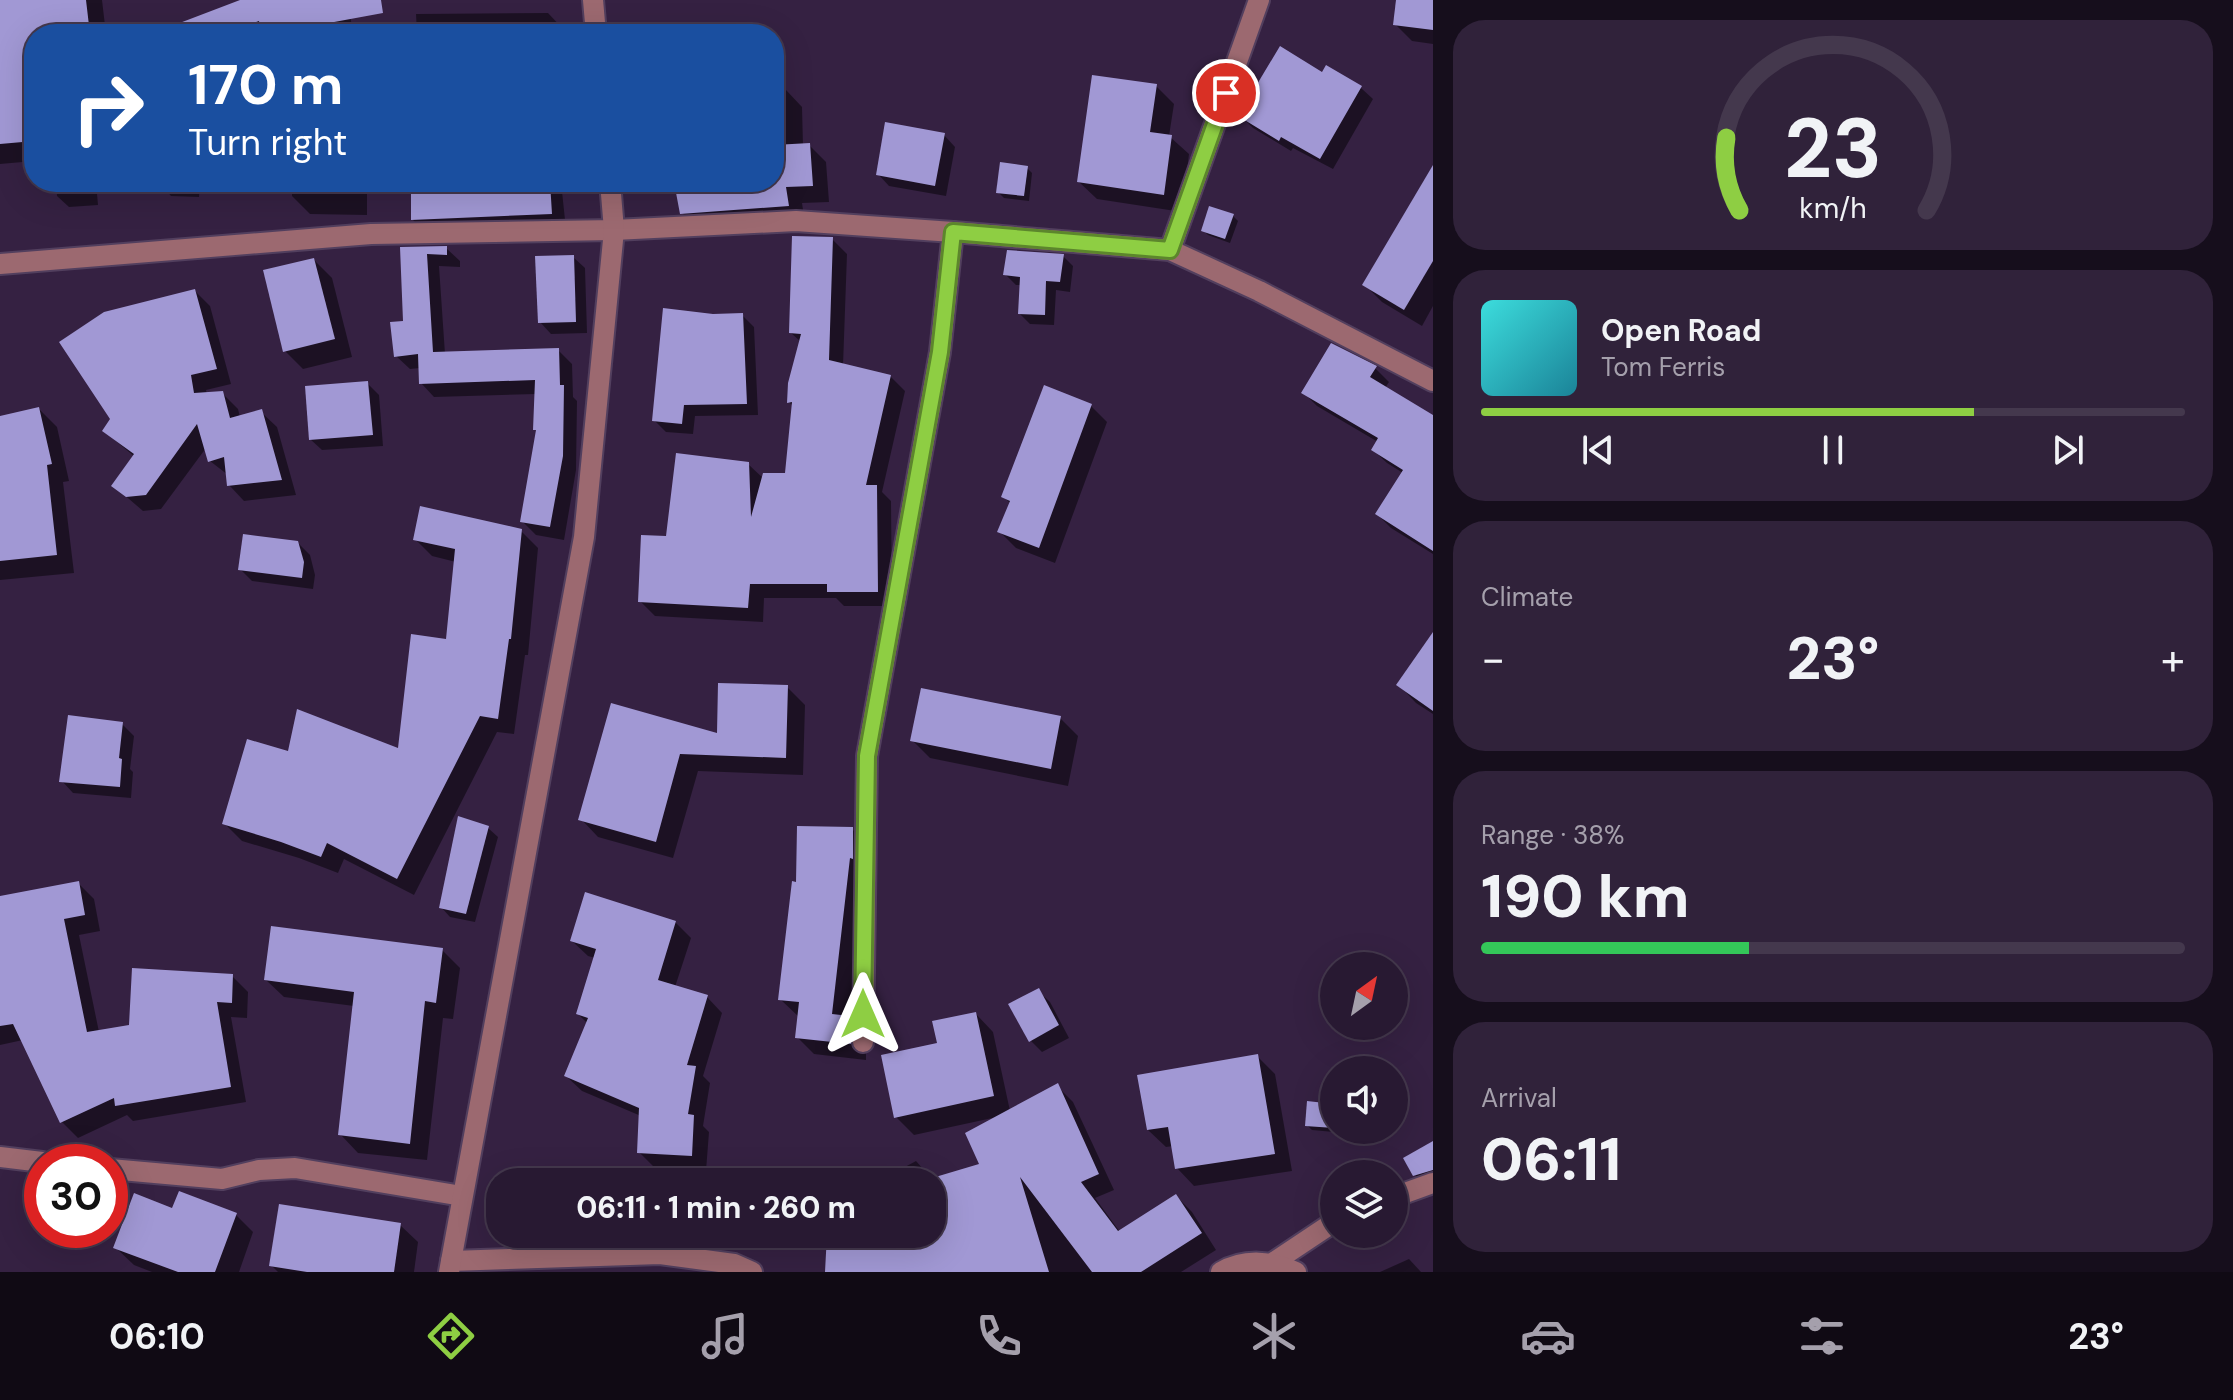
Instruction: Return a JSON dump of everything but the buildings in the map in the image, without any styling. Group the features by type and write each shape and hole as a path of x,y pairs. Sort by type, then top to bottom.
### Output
{"street":[{"path":"593,0 595,24"},
{"path":"1170,250 1259,0"},
{"path":"611,192 614,230 584,537 450,1267 660,1254 734,1264 752,1272"},
{"path":"0,264 371,234 614,230 796,221 953,232 1170,250 1259,291 1433,381"},
{"path":"863,1042 867,756 940,352 953,232"},
{"path":"0,1157 24,1160"},
{"path":"128,1171 222,1179 259,1170 295,1168 462,1196"},
{"path":"1408,1192 1433,1183"},
{"path":"1274,1262 1320,1231"},
{"path":"1221,1272 1234,1264 1274,1262 1296,1272"}],"route":[{"path":"863,1014 867,756 940,352 953,232 1170,250 1226,93"}]}
